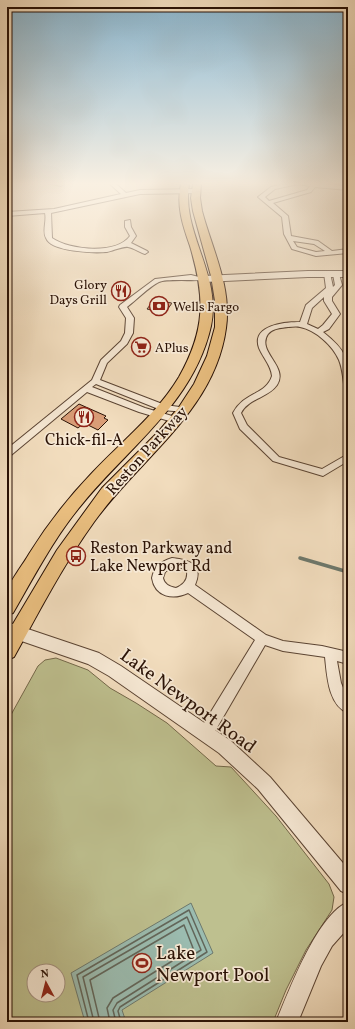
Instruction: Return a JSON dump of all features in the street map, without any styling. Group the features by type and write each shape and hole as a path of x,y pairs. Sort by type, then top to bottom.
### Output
{"main road":[{"name":"Reston Parkway","path":"7,652 12,631 70,543 120,478 155,445 171,414 198,351 206,324 207,299 204,279 190,232"},
{"name":"Reston Parkway","path":"7,607 60,521 77,499 171,414 204,378 218,341 222,311 218,278 203,232"}],"street":[{"path":"48,232 47,236 57,245 69,248 105,250 118,248 127,244 133,236 131,232"},
{"path":"287,232 294,248 316,254 348,251"},
{"path":"289,238 316,242 332,253"},
{"path":"127,244 145,252"},
{"path":"303,324 309,307 330,289 332,274"},
{"path":"318,332 326,327 336,314 328,301 328,297 339,286 332,274"},
{"path":"7,454 95,381 106,359 124,342 129,333 130,318 123,307 146,289 162,284 193,282 204,279 348,274"},
{"path":"348,384 344,360 324,335 303,324 285,325 271,328 263,336 262,344 265,352 275,366 277,375 274,383 263,392 244,403 237,412 243,426 276,459 323,473 348,458"},
{"path":"95,381 171,414"},
{"path":"86,388 171,414"},
{"path":"188,587 262,638 283,646 330,653 348,658"},
{"name":"Lake Newport Road","path":"12,631 93,658 115,671 206,733 246,765 264,783 348,884"},
{"path":"206,733 262,638"},
{"path":"330,653 332,674 341,701 348,707"},
{"path":"287,1022 314,959 325,939 348,912"}],"green space":[{"path":"56,658 88,670 110,688 167,723 216,766 231,767 276,816 329,884 334,897 332,910 306,950 286,990 273,1022 7,1022 7,722 38,666 45,660"}],"water":[{"name":"Lake Newport Pool","path":"191,903 213,953 122,1010 126,1022 85,1022 71,973"}],"building":[{"name":"Wells Fargo","path":"154,300 172,303 165,313 147,309"},
{"name":"Chick-fil-A","path":"79,404 106,416 104,418 108,420 98,430 84,423 78,428 61,419"}],"waterway":[{"path":"300,558 348,572"}],"place":[{"name":"Glory Days Grill","path":"121,291"},
{"name":"Wells Fargo","path":"159,306"},
{"name":"APlus","path":"141,347"},
{"name":"Chick-fil-A","path":"84,417"},
{"name":"Reston Parkway and Lake Newport Rd","path":"76,556"},
{"name":"Lake Newport Pool","path":"142,963"}]}
